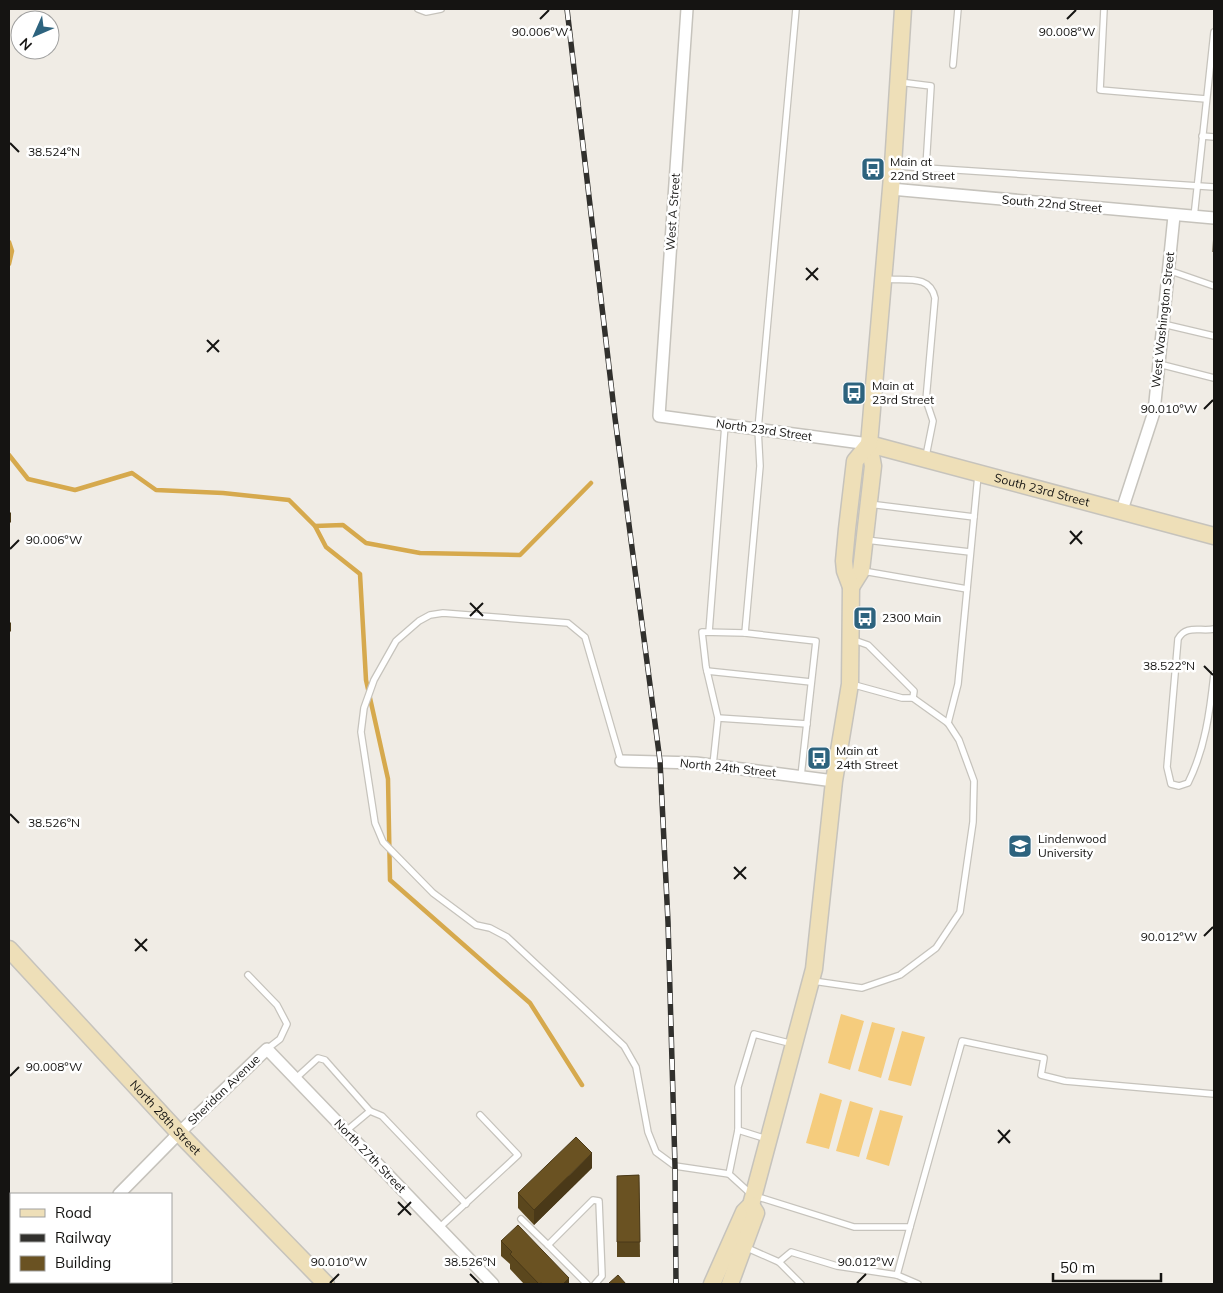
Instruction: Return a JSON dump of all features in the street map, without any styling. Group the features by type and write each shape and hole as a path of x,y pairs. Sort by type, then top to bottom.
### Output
{"main road":[{"path":"850,587 861,571 872,466 869,444 893,166 903,9"},
{"path":"712,1284 744,1212 752,1200 810,981 834,781 850,684 850,587 844,571 844,561 851,495 855,461 869,444"},
{"name":"South 23rd Street","path":"869,444 1214,536"},
{"name":"North 28th Street","path":"9,949 179,1133 326,1284"},
{"path":"730,1284 756,1213 752,1200"}],"street":[{"name":"West A Street","path":"659,416 687,9"},
{"name":"South 22nd Street","path":"891,189 1174,216 1214,218"},
{"name":"West Washington Street","path":"1122,510 1154,412 1174,216"},
{"name":"North 23rd Street","path":"659,416 869,444"},
{"name":"North 24th Street","path":"621,761 660,761 713,765 834,781"},
{"name":"Sheridan Avenue","path":"120,1193 179,1133 267,1049"},
{"name":"North 27th Street","path":"267,1049 493,1284"}],"lane":[{"path":"418,9 426,12 441,9"},
{"path":"745,633 760,466 758,429 796,9"},
{"path":"953,65 958,9"},
{"path":"1104,9 1100,90 1206,99"},
{"path":"1194,217 1214,32"},
{"path":"898,82 931,86 926,167"},
{"path":"1202,136 1214,137"},
{"path":"893,166 1214,187"},
{"path":"1168,270 1214,286"},
{"path":"883,279 927,282 933,288 935,298 926,400 933,421 925,458"},
{"path":"1163,324 1214,336"},
{"path":"1158,364 1214,378"},
{"path":"709,632 725,425"},
{"path":"948,723 958,684 978,472"},
{"path":"868,504 974,517"},
{"path":"865,540 970,552"},
{"path":"861,571 967,589"},
{"path":"621,761 585,637 568,623 443,613 430,615 419,621 396,641 374,680 364,708 361,732 375,823 383,842 418,880 460,914 476,925 490,928 508,937 624,1046 636,1067 648,1132 656,1152 675,1166 729,1174 752,1200 854,1228 910,1227"},
{"path":"1214,629 1191,629 1182,633 1178,639 1167,767 1171,784 1179,786 1188,783 1194,771 1212,718 1214,674"},
{"path":"713,765 718,718 707,671 702,632 745,633 816,641 801,776"},
{"path":"850,639 868,645 914,692 913,698"},
{"path":"707,671 811,682"},
{"path":"810,981 862,988 900,975 936,948 960,912 973,822 974,781 959,740 948,723 913,698 902,698 850,684"},
{"path":"718,718 807,724"},
{"path":"248,975 277,1005 287,1024 280,1038 267,1049"},
{"path":"729,1174 738,1130 738,1087 754,1034 793,1044"},
{"path":"897,1276 962,1041 1044,1058 1041,1075 1065,1081 1214,1094"},
{"path":"295,1078 318,1058 325,1060 370,1110 382,1116 466,1204"},
{"path":"346,1130 370,1110"},
{"path":"440,1227 518,1155 480,1114"},
{"path":"738,1130 768,1139"},
{"path":"548,1245 593,1200 598,1201 602,1276 595,1284"},
{"path":"521,1219 587,1284"},
{"path":"745,1247 779,1262 801,1284"},
{"path":"779,1262 791,1252 837,1266 897,1276 918,1284"}],"shaded area":[{"path":"841,1014 864,1021 850,1070 828,1063"},
{"path":"872,1022 895,1028 881,1078 858,1071"},
{"path":"902,1031 925,1037 911,1086 888,1080"},
{"path":"820,1093 842,1100 829,1149 806,1143"},
{"path":"850,1101 873,1108 859,1157 836,1151"},
{"path":"880,1110 903,1116 889,1166 866,1159"}],"building":[{"path":"576,1137 592,1153 534,1210 518,1193"},
{"path":"639,1175 640,1242 617,1242 617,1176"},
{"path":"518,1225 569,1278 563,1284 539,1284 510,1254 512,1252 501,1241"},
{"path":"618,1275 626,1284 608,1284"}],"waterway":[{"path":"9,242 12,251 9,264"},
{"path":"9,455 28,479 75,490 132,473 156,490 223,493 289,500 315,526 343,525 366,543 420,553 520,555 591,483"},
{"path":"315,526 326,547 360,574 366,680 388,779 390,880 530,1003 582,1085"}],"railway":[{"path":"567,9 615,418 660,761 668,922 675,1166 676,1284"}],"place":[{"name":"Main at 22nd Street","path":"873,169"},
{"name":"Main at 23rd Street","path":"854,393"},
{"name":"2300 Main","path":"865,618"},
{"name":"Main at 24th Street","path":"819,758"},
{"name":"Lindenwood University","path":"1020,846"}]}
